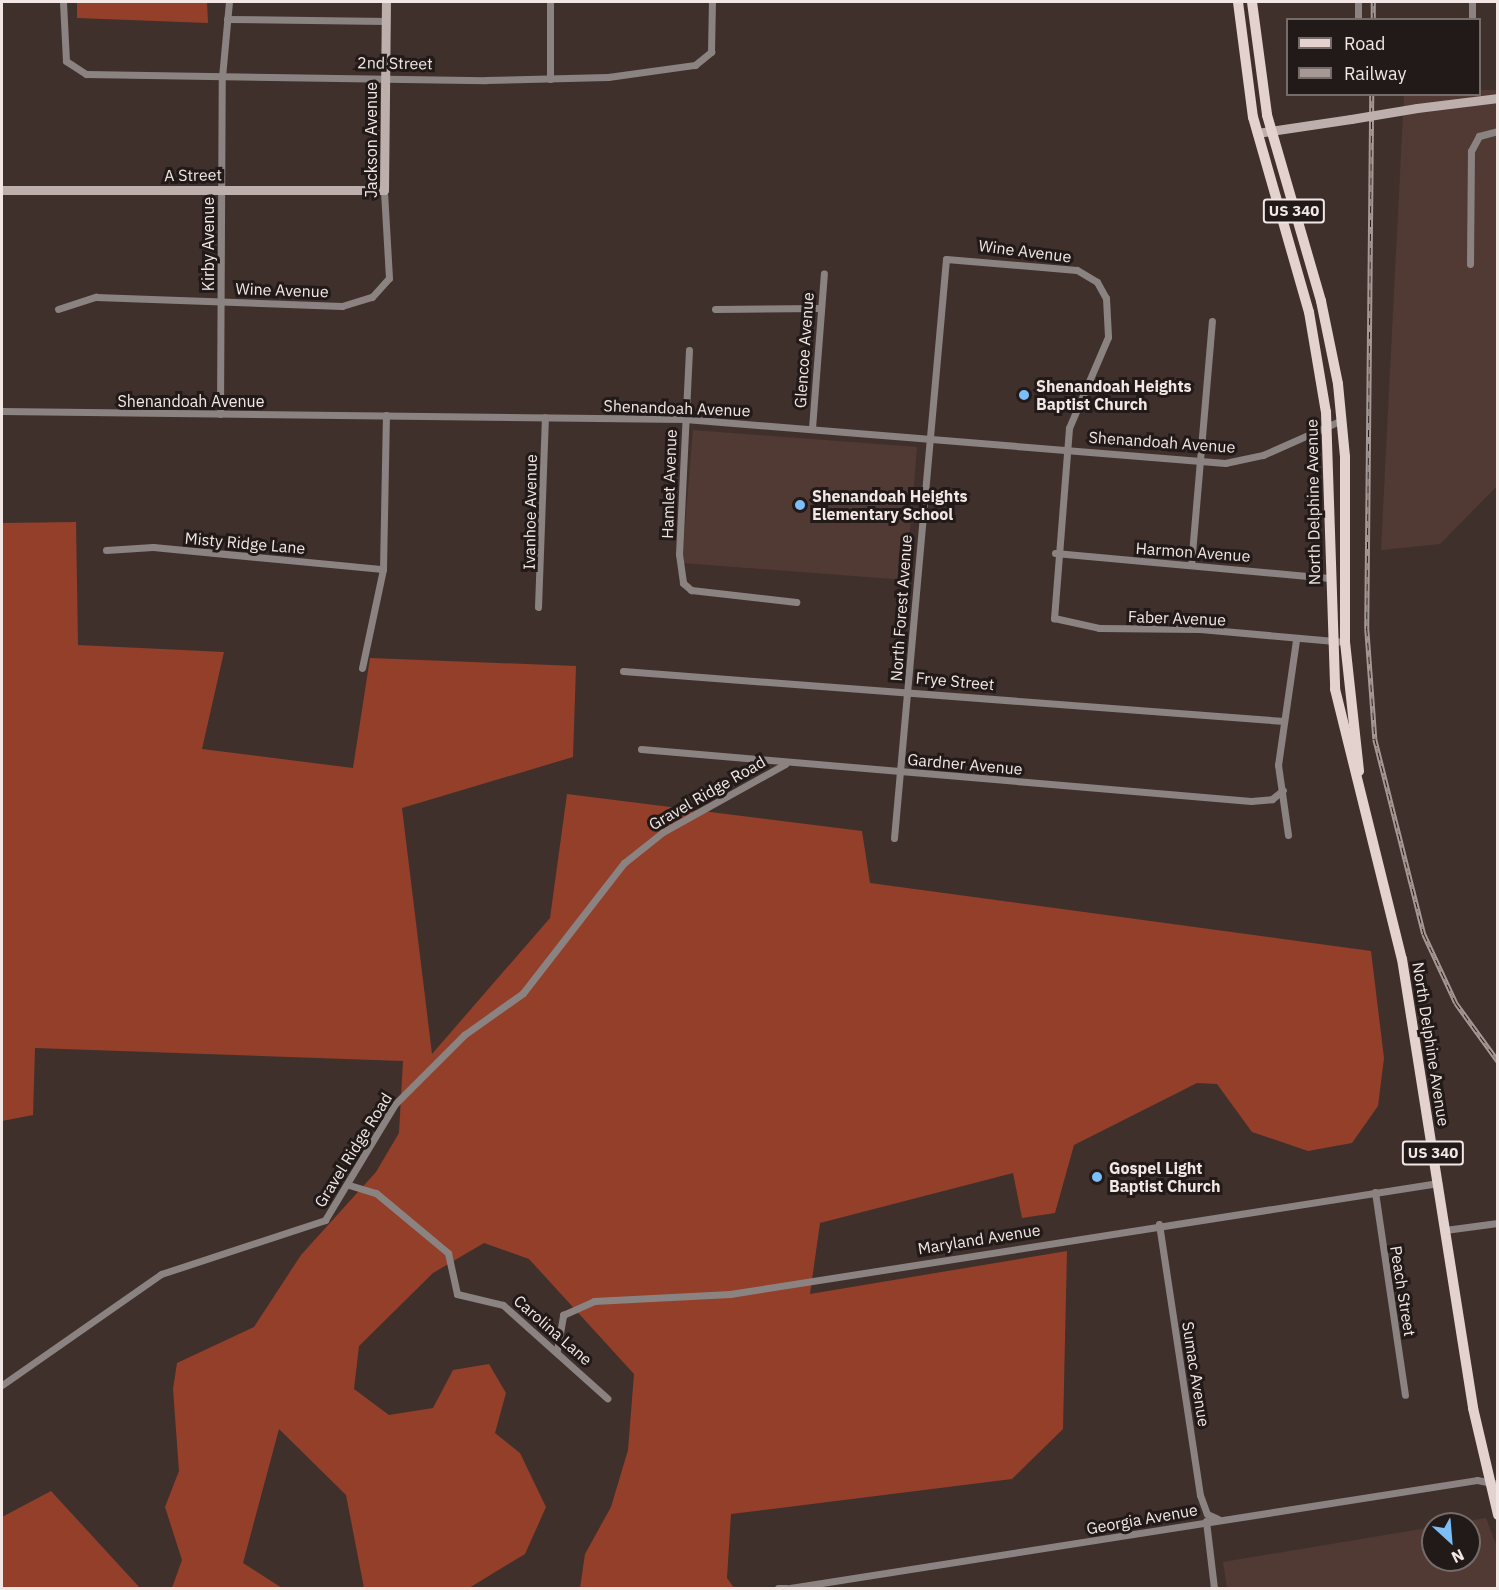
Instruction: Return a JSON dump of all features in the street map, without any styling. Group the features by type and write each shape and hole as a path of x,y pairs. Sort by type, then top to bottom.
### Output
{"main road":[{"name":"North Delphine Avenue","path":"1238,2 1257,133 1309,312 1327,424 1331,639 1341,719 1362,792 1402,959 1445,1230 1497,1515"},
{"name":"North Delphine Avenue","path":"1252,2 1271,130 1321,301 1342,420 1345,642 1362,792"}],"street":[{"name":"2nd Street","path":"63,2 63,53 75,72 222,77 550,79 656,73 694,65 709,56 712,2"},
{"name":"Kirby Avenue","path":"220,414 222,77 229,2"},
{"name":"Jackson Avenue","path":"386,2 384,190 389,278"},
{"path":"550,2 550,79"},
{"path":"1358,2 1358,18"},
{"path":"1472,2 1472,18"},
{"path":"227,19 386,21"},
{"path":"1257,133 1497,98"},
{"path":"1470,264 1471,151 1479,136 1497,131"},
{"name":"A Street","path":"2,190 384,190"},
{"name":"Wine Avenue","path":"942,272 944,261 957,257 1084,272 1102,290 1108,331 1073,413 1066,449"},
{"name":"North Forest Avenue","path":"894,838 902,772 942,272"},
{"name":"Glencoe Avenue","path":"812,428 824,273"},
{"name":"Wine Avenue","path":"58,309 96,297 344,306 375,295 389,278"},
{"path":"715,309 821,308"},
{"path":"1191,565 1212,321"},
{"name":"Hamlet Avenue","path":"689,350 685,420 682,583 691,590 796,602"},
{"name":"Shenandoah Avenue","path":"2,411 685,420 927,437 1200,461 1251,460 1327,424 1342,420"},
{"path":"362,668 383,569 386,415"},
{"name":"Ivanhoe Avenue","path":"538,607 543,586 545,417"},
{"path":"1055,553 1066,449"},
{"name":"Misty Ridge Lane","path":"106,550 153,547 383,569"},
{"name":"Faber Avenue","path":"1055,553 1050,610 1058,620 1099,628 1200,629 1296,640 1331,639 1345,642"},
{"name":"Harmon Avenue","path":"1055,553 1329,578"},
{"path":"1288,835 1278,765 1296,640"},
{"name":"Frye Street","path":"623,671 1284,721"},
{"name":"Gardner Avenue","path":"641,749 785,764 1251,801 1272,799 1282,790"},
{"name":"Gravel Ridge Road","path":"2,1385 161,1274 325,1220 349,1185 395,1104 456,1043 523,993 578,916 645,845 785,764"},
{"name":"Maryland Avenue","path":"556,1350 563,1315 594,1301 730,1294 1160,1224 1438,1183"},
{"name":"Carolina Lane","path":"349,1185 376,1193 448,1253 457,1294 503,1305 607,1398"},
{"name":"Peach Street","path":"1374,1192 1405,1395"},
{"path":"1445,1230 1497,1223"},
{"name":"Sumac Avenue","path":"1160,1224 1200,1495 1207,1514 1219,1519"},
{"name":"Georgia Avenue","path":"778,1588 1219,1519 1492,1483"},
{"path":"1206,1521 1214,1588"}],"shaded area":[{"path":"77,2 207,2 208,23 77,18"},
{"path":"1481,90 1497,90 1497,486 1440,544 1381,550 1404,96 1481,96"},
{"name":"Shenandoah Heights Elementary School","path":"693,430 917,447 906,580 682,563"},
{"path":"76,522 78,645 224,652 202,749 353,768 370,658 576,666 573,757 402,808 432,1054 550,918 567,794 862,831 870,883 1371,951 1384,1058 1378,1106 1352,1143 1308,1151 1252,1132 1217,1084 1197,1083 1074,1145 1055,1213 1022,1218 1013,1173 820,1223 810,1294 1067,1251 1063,1429 1012,1479 731,1514 727,1578 734,1588 580,1588 585,1554 611,1507 628,1450 634,1374 529,1259 484,1243 433,1273 359,1346 354,1389 389,1415 433,1408 453,1370 489,1364 506,1393 495,1433 520,1453 546,1507 525,1554 469,1588 364,1588 346,1495 279,1429 243,1563 282,1588 172,1588 182,1560 165,1507 179,1471 173,1389 177,1363 254,1327 301,1255 376,1172 399,1133 403,1061 35,1048 33,1115 2,1121 2,523"},
{"path":"51,1491 140,1588 2,1588 2,1517"},
{"path":"1486,1518 1497,1547 1497,1588 1227,1588 1223,1562 1421,1529 1421,1572 1481,1572 1481,1519"}],"railway":[{"path":"1373,2 1373,18"},
{"path":"1372,96 1367,629 1375,739 1424,934 1456,1003 1498,1061"}],"place":[{"name":"Shenandoah Heights Baptist Church","path":"1024,395"},
{"name":"Shenandoah Heights Elementary School","path":"800,505"},
{"name":"Gospel Light Baptist Church","path":"1097,1177"}]}
